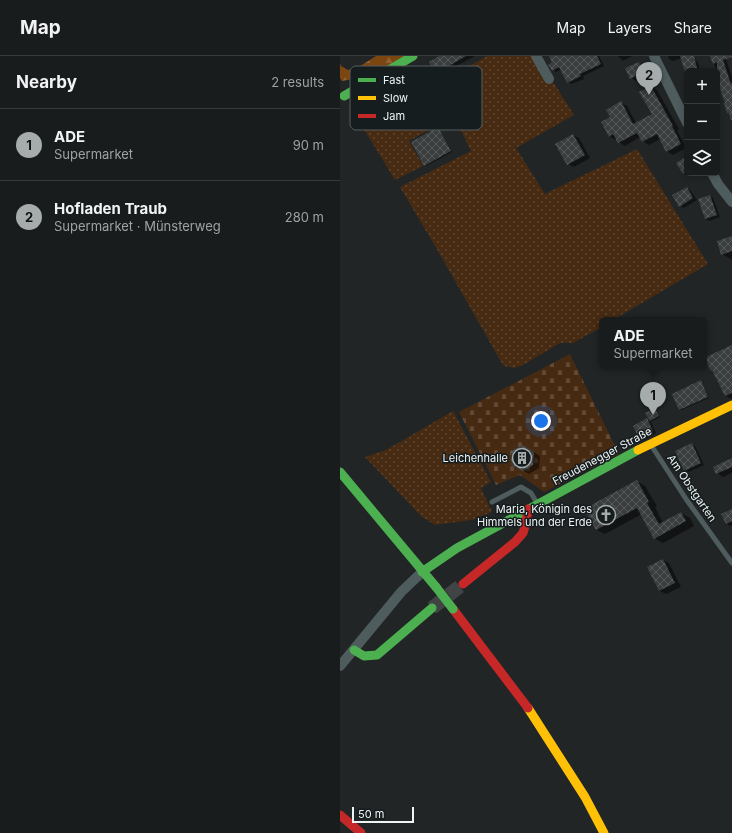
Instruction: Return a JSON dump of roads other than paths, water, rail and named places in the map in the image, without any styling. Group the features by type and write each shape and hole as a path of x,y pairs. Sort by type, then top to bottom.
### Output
{"main road":[{"path":"396,66 413,56"},
{"path":"344,96 350,93"},
{"name":"Freudenegger Straße","path":"422,572 457,548 528,509 650,444 732,404"},
{"path":"340,472 453,609 528,708 585,797 604,833"},
{"path":"463,584 515,542 522,533 526,523 528,509"},
{"path":"354,650 360,655 367,657 377,655 432,608"},
{"path":"340,815 361,833"}],"street":[{"path":"536,56 549,79"},
{"path":"654,56 684,117"},
{"path":"714,176 732,202"},
{"name":"Freudenegger Straße","path":"340,666 402,591 422,572"}],"lane":[{"name":"Am Obstgarten","path":"650,444 686,499 732,563"},
{"path":"492,502 520,487 531,493 538,504"}],"tunnel":[{"path":"432,608 463,584"}],"place":[{"name":"Hofladen Traub","path":"649,95"},
{"name":"ADE","path":"653,415"},
{"name":"Leichenhalle","path":"522,458"},
{"name":"Maria, Königin des Himmels und der Erde","path":"606,515"}]}
